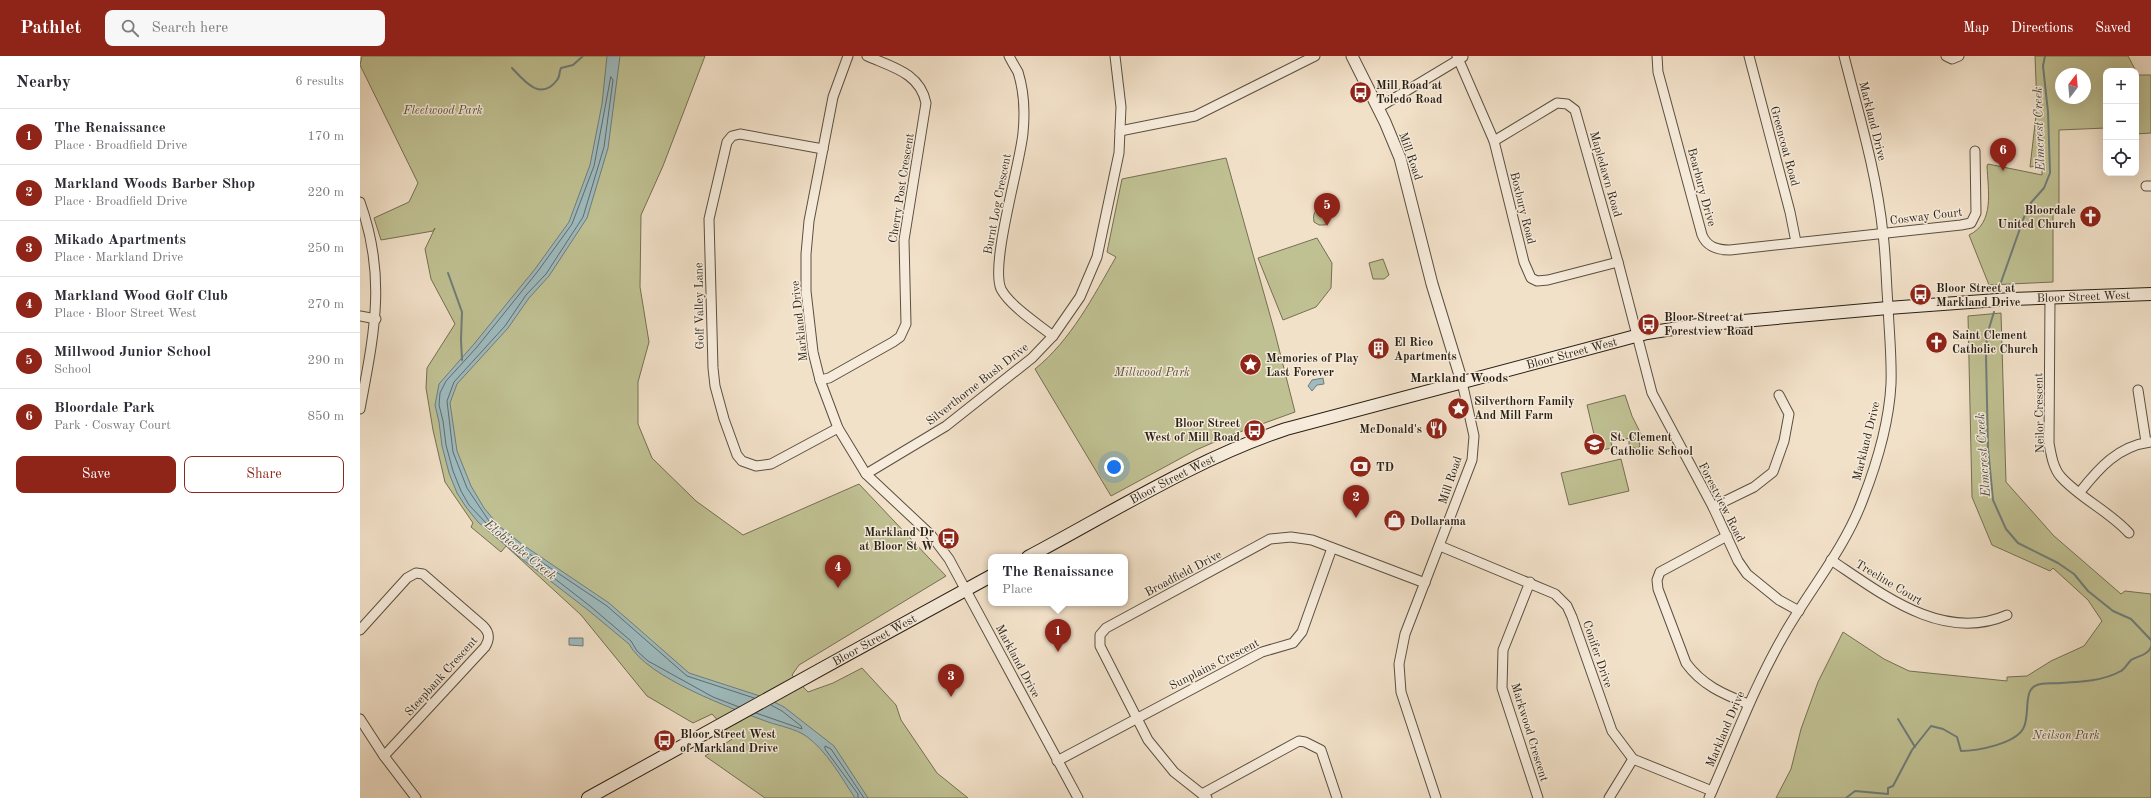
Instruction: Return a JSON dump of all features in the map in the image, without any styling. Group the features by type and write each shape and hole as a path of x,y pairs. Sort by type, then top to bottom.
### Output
{"main road":[{"name":"Bloor Street West","path":"1033,554 1198,464 1247,442 1286,429 1638,335 1665,329 1698,325 1888,308 2011,299 2151,294"},
{"name":"Bloor Street West","path":"588,798 988,578"}],"street":[{"name":"Markland Drive","path":"848,56 833,97 809,222 806,254 806,291 813,352 820,380 838,428 866,474 937,542 955,569 1078,798"},
{"name":"Cherry Post Crescent","path":"820,380 829,378 893,342 900,337 906,324 905,234 926,103 921,88 911,76 867,56"},
{"name":"Burnt Log Crescent","path":"1010,56 1021,86 1024,111 1023,133 1000,254 998,276 1001,288 1012,302 1053,336"},
{"name":"Silverthorne Bush Drive","path":"866,474 946,426 1032,358 1053,336 1080,297 1098,257 1119,153 1121,107 1115,56"},
{"path":"1120,131 1195,116 1315,56"},
{"name":"Mill Road","path":"1352,56 1378,108 1400,158 1432,284 1462,382 1474,436 1472,460 1400,650 1399,680 1401,692 1436,798"},
{"name":"Bearbury Drive","path":"1657,56 1658,72 1704,240 1712,248 1723,250 1883,233"},
{"name":"Greencoat Road","path":"1748,56 1790,212 1796,242"},
{"name":"Markland Drive","path":"1710,794 1748,704 1786,631 1831,560 1863,500 1885,428 1891,386 1891,347 1883,233 1871,161 1844,56"},
{"path":"1946,56 1952,59 1959,56"},
{"path":"1378,108 1460,57"},
{"name":"Boxbury Road","path":"1460,57 1494,141 1524,262 1531,278 1537,280 1548,280 1618,262"},
{"name":"Mapledawn Road","path":"1494,141 1557,103 1562,102 1572,106 1578,120 1638,335"},
{"name":"Golf Valley Lane","path":"823,149 740,134 732,136 726,142 709,220 713,362 715,386 724,419 737,455 742,461 756,466 771,464 838,428"},
{"name":"Cosway Court","path":"1883,233 1971,223 1976,213 1975,151"},
{"path":"360,202 374,254 377,286 376,319 360,409"},
{"name":"Neilor Crescent","path":"2050,298 2049,443 2051,456 2061,477 2112,516 2129,533"},
{"path":"360,316 376,319"},
{"name":"Forestview Road","path":"1638,335 1652,393 1713,507 1738,561 1747,574 1779,600 1799,611"},
{"path":"2080,492 2103,464 2112,456 2128,447 2148,442 2138,390"},
{"path":"1713,507 1754,487 1772,472 1784,442 1789,414 1779,395"},
{"path":"1727,536 1660,572 1657,580 1658,589 1686,663 1693,673 1712,688 1748,704"},
{"name":"Broadfield Drive","path":"1204,796 1174,772 1159,755 1136,717 1100,646 1100,635 1106,628 1270,540 1282,537 1312,540 1425,583"},
{"name":"Conifer Drive","path":"1440,546 1530,582 1555,594 1566,606 1572,617 1612,731 1632,759"},
{"name":"Sunplains Crescent","path":"1057,761 1136,717 1262,652 1293,643 1299,638 1332,548"},
{"name":"Treeline Court","path":"1831,560 1871,586 1923,616 1975,624 1994,621 2007,615"},
{"name":"Steepbank Crescent","path":"360,630 407,578 416,573 423,574 488,630 490,637 485,647 384,756"},
{"name":"Markwood Crescent","path":"1530,582 1502,650 1501,674 1505,696 1538,798"},
{"path":"360,720 384,756 416,798"},
{"path":"1204,796 1299,741 1306,742 1321,750 1337,798"},
{"path":"1609,798 1632,759 1710,794"}],"green space":[{"name":"Fleetwood Park","path":"362,56 705,56 663,166 641,215 640,287 649,342 638,382 638,424 652,458 696,501 743,535 859,484 946,576 799,665 792,675 808,692 833,683 862,668 896,705 901,720 937,773 968,798 765,798 705,756 734,738 712,714 693,723 647,696 581,615 506,546 501,552 471,527 473,523 445,482 433,430 426,388 427,368 455,324 431,279 425,249 435,228 433,231 381,240 374,218 409,202 418,183 360,65"},
{"path":"2035,56 2128,56 2134,68 2103,68 2103,128 2059,130 2059,207 2053,208 2053,282 1989,285 1969,235 1977,230 1983,223 1986,214 1989,195 1987,166 1988,164 2042,175 2042,165 2030,167 2037,107"},
{"path":"2139,75 2151,75 2151,133 2139,134"},
{"name":"Millwood Park","path":"1226,158 1275,333 1295,412 1226,437 1196,450 1111,496 1035,369 1060,345 1090,302 1116,257 1107,252 1122,179"},
{"path":"1327,203 1332,205 1332,214 1325,225 1319,225 1314,222 1315,212 1318,208"},
{"path":"1317,238 1332,263 1331,288 1316,307 1283,320 1258,258"},
{"path":"1383,259 1389,275 1384,279 1373,279 1369,263"},
{"name":"Neilson Park","path":"2001,313 2006,482 2054,536 2121,594 2125,591 2151,594 2151,798 1776,798 1791,769 1801,729 1818,682 1843,632 1884,659 1909,671 2007,681 2007,677 2027,676 2051,661 2084,646 2102,621 2088,600 2053,568 2050,571 1992,545 1972,497 1968,316"},
{"path":"1625,395 1632,416 1642,436 1636,438 1639,440 1640,446 1637,449 1629,446 1629,441 1635,437 1611,442 1612,448 1598,451 1587,405"},
{"path":"1621,459 1629,491 1569,505 1561,473"}],"water":[{"name":"Etobicoke Creek","path":"607,56 620,56 608,148 587,218 549,276 529,298 508,328 457,384 450,403 457,451 471,486 484,508 499,526 523,545 609,603 689,673 766,698 784,707 834,746 868,798 855,798 821,749 806,736 713,701 653,669 639,657 629,644 518,556 478,522 457,493 449,473 442,446 435,405 439,384 474,344 535,269 569,222 590,165 602,104"},
{"path":"1323,378 1324,384 1317,385 1312,391 1308,386 1312,380"},
{"path":"569,638 583,638 583,646 569,645"}],"waterway":[{"path":"512,68 533,87 545,89 551,86 558,79 561,68 573,65 583,56"},
{"name":"Elmcrest Creek","path":"2000,285 2028,206 2044,188 2050,173 2048,112 2043,66 2045,56"},
{"path":"448,273 462,312 462,360"},
{"name":"Elmcrest Creek","path":"1994,312 1987,335 1986,356 1988,448 1993,500 2006,529 2018,543 2058,563 2074,574 2088,591 2113,611 2131,619 2151,640"},
{"name":"Elmcrest Creek","path":"1846,798 1855,791 1888,794 1888,788 1893,786 1912,750 1931,726 1943,729 1957,737 1961,751 1976,750 2004,743 2012,739 2023,729 2028,698 2032,688 2043,684 2084,681 2107,677 2125,668 2131,660 2145,654 2151,647"},
{"path":"1898,719 1915,747"}],"place":[{"name":"Mill Road at Toledo Road","path":"1360,92"},
{"name":"Bloordale Park","path":"2003,171"},
{"name":"Bloordale United Church","path":"2091,217"},
{"name":"Millwood Junior School","path":"1327,226"},
{"name":"Bloor Street at Markland Drive","path":"1921,295"},
{"name":"Bloor Street at Forestview Road","path":"1648,324"},
{"name":"Saint Clement Catholic Church","path":"1936,342"},
{"name":"El Rico Apartments","path":"1379,349"},
{"name":"Memories of Play Last Forever","path":"1250,365"},
{"name":"Silverthorn Family And Mill Farm","path":"1459,408"},
{"name":"McDonald's","path":"1437,429"},
{"name":"Bloor Street West of Mill Road","path":"1255,430"},
{"name":"St. Clement Catholic School","path":"1595,444"},
{"name":"TD","path":"1361,467"},
{"name":"Markland Woods Barber Shop","path":"1356,518"},
{"name":"Dollarama","path":"1395,521"},
{"name":"Markland Dr at Bloor St W","path":"949,539"},
{"name":"Markland Wood Golf Club","path":"838,588"},
{"name":"The Renaissance","path":"1058,652"},
{"name":"Mikado Apartments","path":"951,697"},
{"name":"Bloor Street West of Markland Drive","path":"664,741"}],"district":[{"name":"Markland Woods","path":"1459,377"}]}
